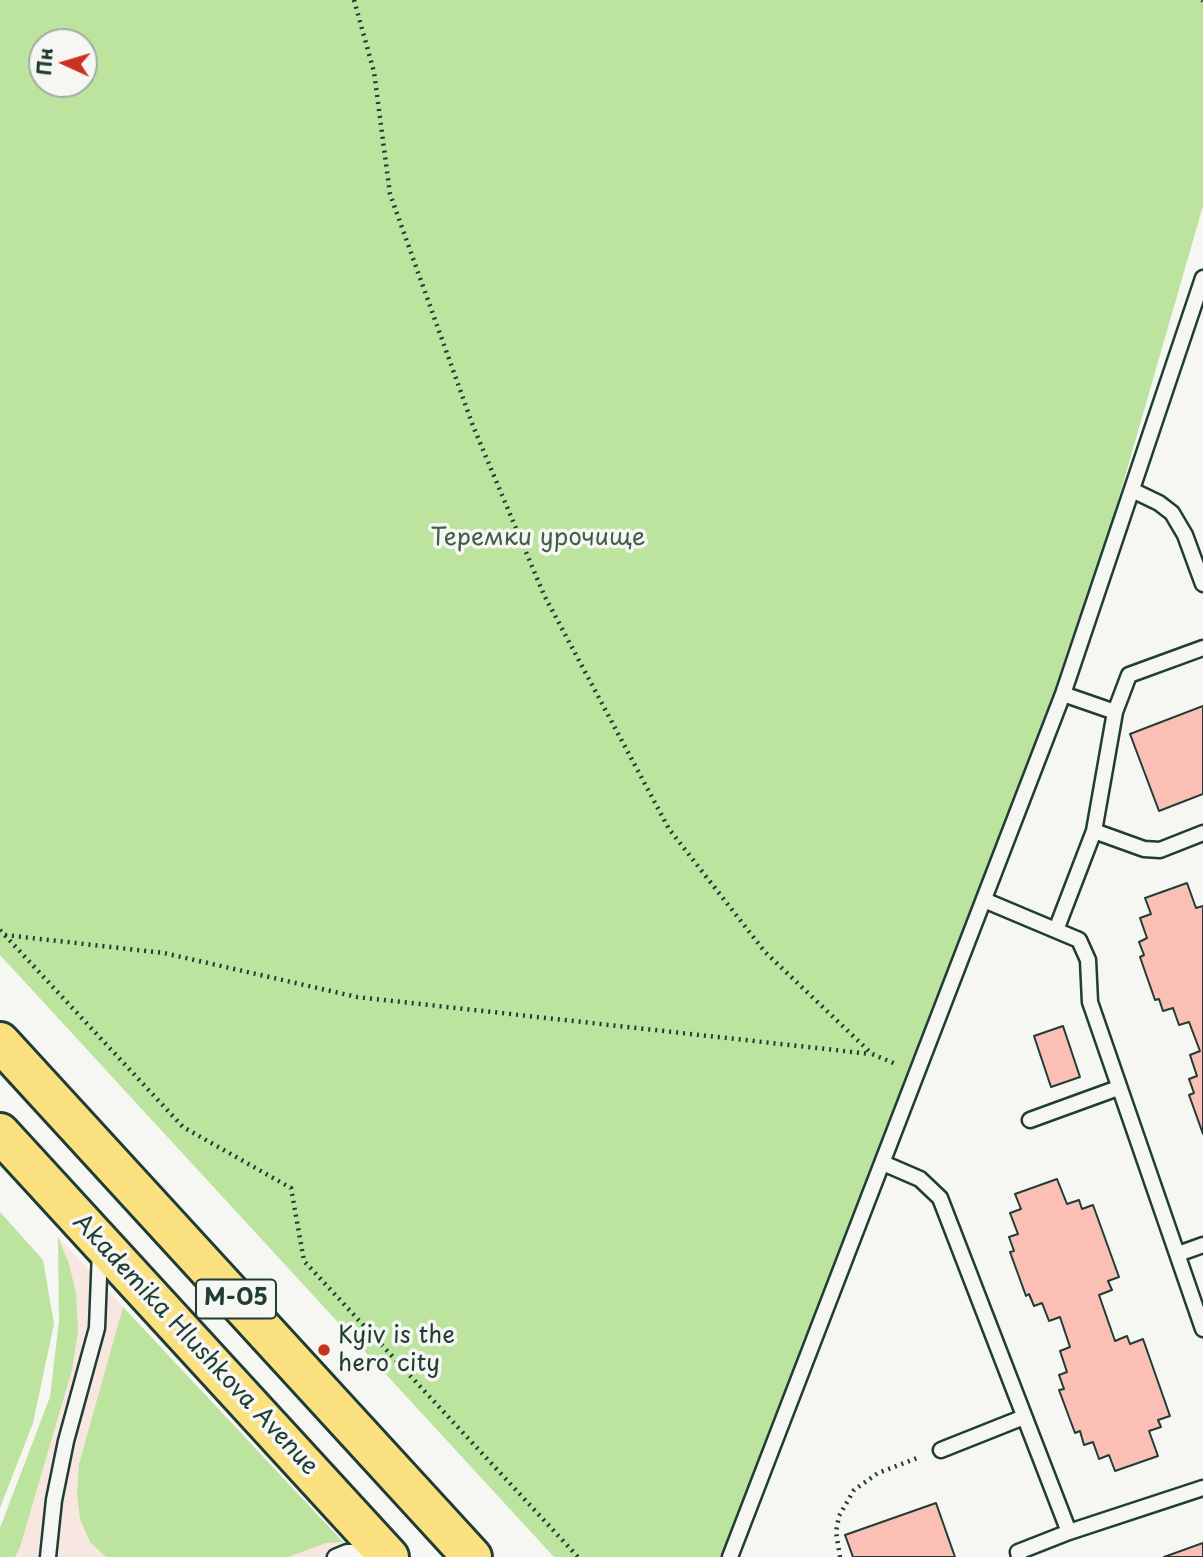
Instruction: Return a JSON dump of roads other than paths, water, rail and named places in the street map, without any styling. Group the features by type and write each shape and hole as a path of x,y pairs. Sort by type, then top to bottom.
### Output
{"highway":[{"name":"М-05","path":"0,1042 472,1557"},
{"name":"Akademika Hlushkova Avenue","path":"0,1133 387,1554"}],"lane":[{"path":"730,1557 1063,694 1203,278"},
{"path":"1132,490 1159,503 1172,513 1185,535 1203,584"},
{"path":"1056,930 1094,831 1115,712 1129,675 1203,648"},
{"path":"1063,694 1115,712"},
{"path":"1094,831 1144,849 1160,849 1203,833"},
{"path":"984,900 1079,940 1088,960 1090,1002 1203,1329"},
{"path":"1030,1120 1118,1088"},
{"path":"883,1163 920,1179 940,1198 1069,1532"},
{"path":"48,1557 61,1464 97,1328 100,1243"},
{"path":"1178,1254 1203,1245"},
{"path":"941,1450 1024,1417"},
{"path":"1019,1557 1018,1552 1069,1532 1203,1488"},
{"path":"335,1557 347,1552 387,1554"}],"place":[{"name":"Kyiv is the hero city","path":"324,1350"}],"park label":[{"name":"Теремки урочище","path":"538,538"}]}
